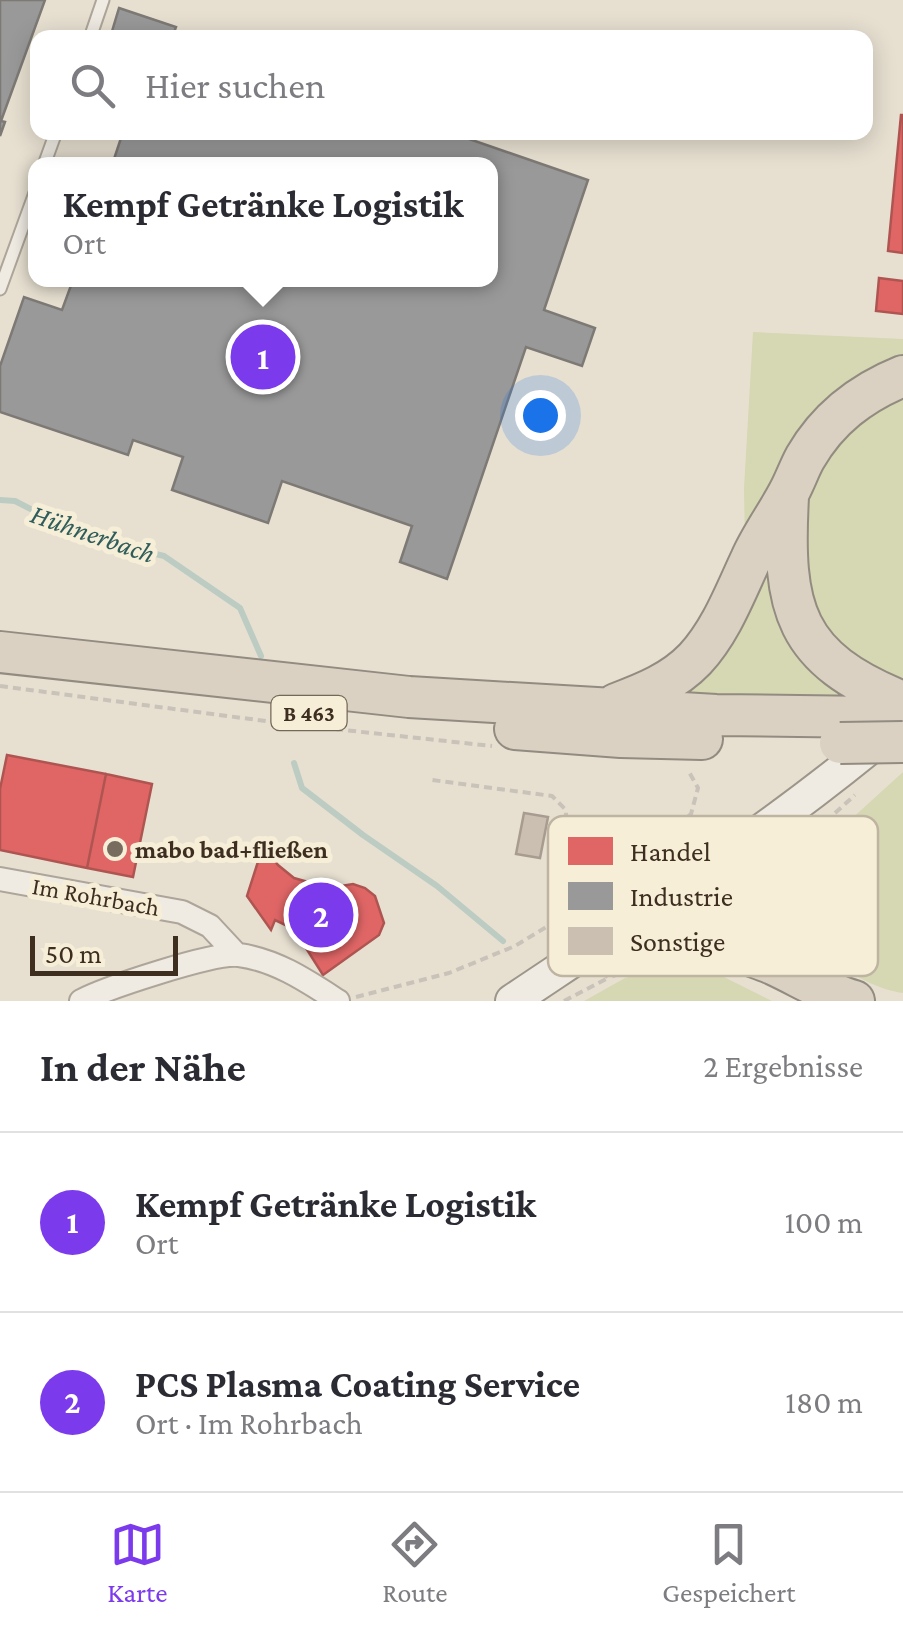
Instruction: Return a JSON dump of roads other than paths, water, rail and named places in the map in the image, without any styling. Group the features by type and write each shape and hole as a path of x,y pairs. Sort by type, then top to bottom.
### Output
{"highway":[{"path":"608,707 654,689 693,661 713,637 755,550 822,431 844,409 875,388 903,376"},
{"path":"788,493 787,574 793,606 809,639 844,674 895,710"},
{"name":"B 463","path":"0,652 409,697 716,714 895,710"},
{"name":"B 463","path":"0,670 296,712 621,737 840,744 903,742"},
{"path":"795,976 854,1001"}],"main road":[{"path":"780,816 843,770 895,710"},
{"path":"512,1001 550,976"}],"street":[{"name":"Im Rohrbach","path":"0,879 182,912 210,926 236,955"},
{"name":"Im Rohrbach","path":"81,1001 142,978 236,955 292,971 340,1001"}],"lane":[{"path":"93,30 103,0"},
{"path":"0,289 28,212"}],"waterway":[{"name":"Hühnerbach","path":"0,500 15,501 85,537 164,556 240,608 261,656"},
{"name":"Hühnerbach","path":"294,763 302,788 437,886 503,941"}],"place":[{"name":"Kempf Getränke Logistik","path":"263,357"},
{"name":"mabo bad+fließen","path":"115,849"},
{"name":"PCS Plasma Coating Service","path":"321,915"}]}
